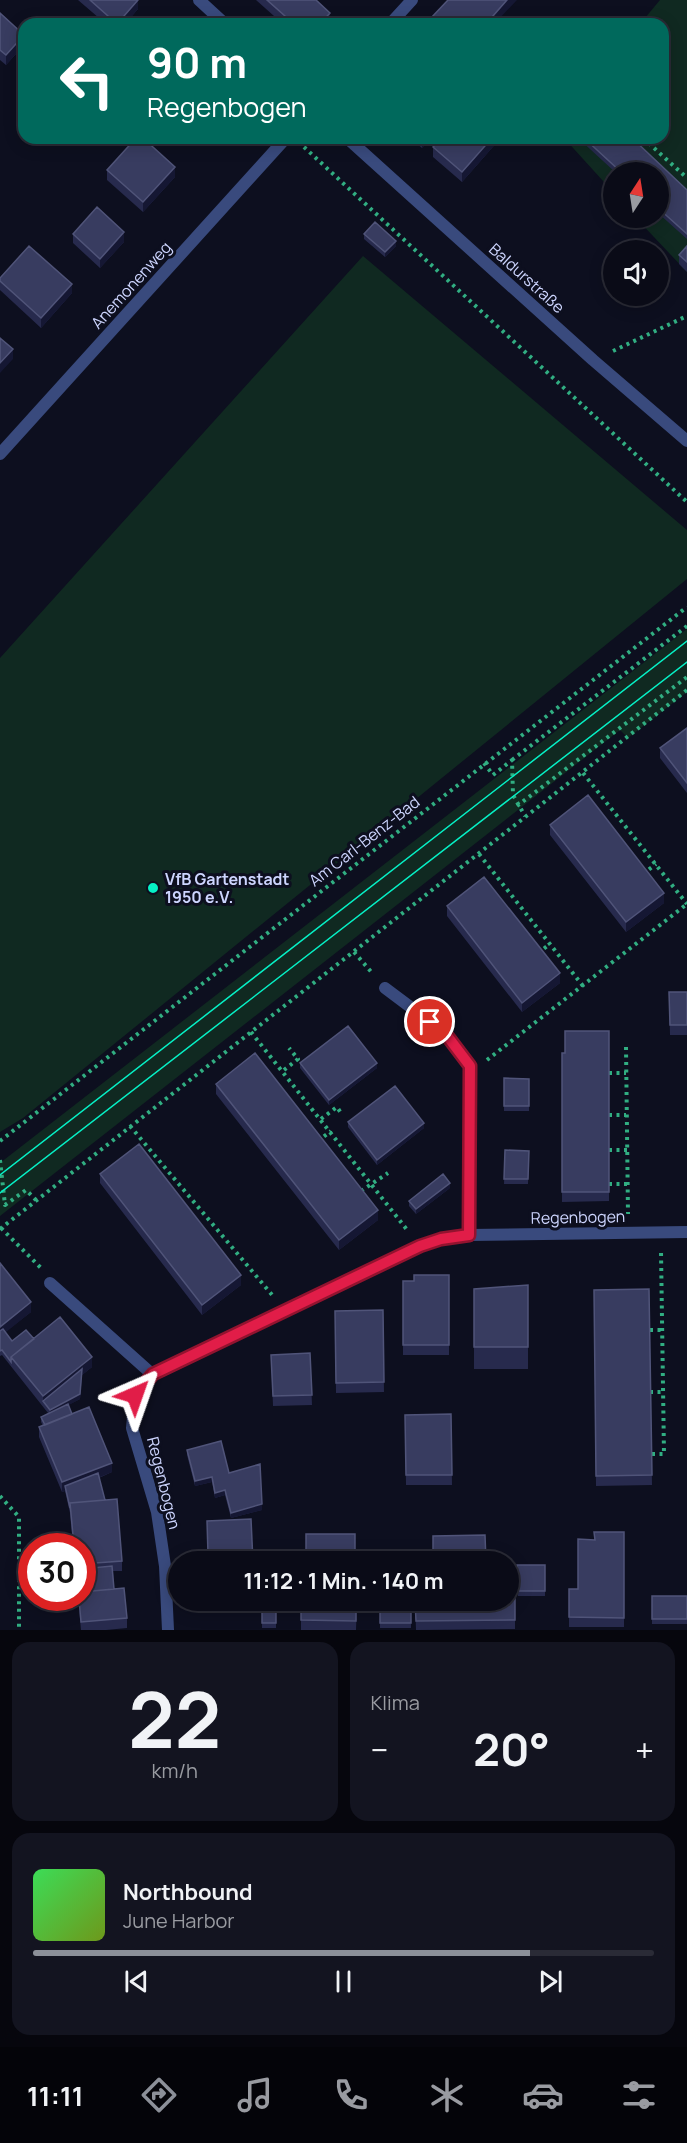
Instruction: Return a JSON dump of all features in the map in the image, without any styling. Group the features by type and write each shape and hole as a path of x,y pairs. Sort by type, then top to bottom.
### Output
{"street":[{"path":"199,0 218,18"},
{"path":"396,18 412,0"},
{"name":"Anemonenweg","path":"0,454 281,144"},
{"name":"Baldurstraße","path":"354,144 593,360 687,441"},
{"path":"385,988 445,1033 470,1066 469,1235"},
{"name":"Regenbogen","path":"168,1630 165,1566 157,1512 132,1428 135,1395 153,1374 420,1246 441,1239 469,1235 687,1232"},
{"path":"50,1283 153,1374"}],"path":[{"path":"650,144 687,178"},
{"path":"303,146 687,502"},
{"path":"593,360 686,319"},
{"name":"Am Carl-Benz-Bad","path":"0,1141 687,606"},
{"path":"484,763 493,776 687,626"},
{"path":"517,806 687,677"},
{"path":"50,1283 45,1272 1,1228 687,690"},
{"path":"512,760 513,795 517,806 525,816"},
{"path":"470,1066 484,1063 687,904 583,773"},
{"path":"610,820 616,814"},
{"path":"479,854 583,986"},
{"path":"643,874 656,864"},
{"path":"506,902 513,897"},
{"path":"537,953 550,944"},
{"path":"354,952 385,988"},
{"path":"251,1032 284,1070 420,1246"},
{"path":"626,1047 628,1233"},
{"path":"284,1070 298,1059 289,1048"},
{"path":"609,1073 626,1073"},
{"path":"283,1084 290,1079"},
{"path":"321,1119 337,1107 341,1113"},
{"path":"609,1115 627,1115"},
{"path":"130,1126 285,1310"},
{"path":"317,1141 331,1131"},
{"path":"609,1150 627,1150"},
{"path":"0,1160 5,1205 26,1190 36,1200"},
{"path":"156,1175 166,1168"},
{"path":"358,1193 388,1173"},
{"path":"609,1184 628,1184"},
{"path":"196,1215 201,1211"},
{"path":"651,1454 664,1454 660,1233"},
{"path":"231,1258 237,1253"},
{"path":"650,1330 662,1330"},
{"path":"651,1392 663,1392"},
{"path":"0,1496 19,1517 19,1630"}],"green space":[{"path":"660,0 687,0 687,272 669,253 669,240 657,240 645,228 669,228 669,162 603,162 603,181 569,144 669,144 669,18 645,18"},
{"name":"VfB Gartenstadt 1950 e.V.","path":"363,256 687,530 687,579 23,1118 0,1132 0,658"},
{"path":"687,629 687,692 628,738 620,730 0,1216 0,1163"}],"building":[{"path":"90,0 138,0 122,18 110,18"},
{"path":"267,0 316,0 330,13 325,18 287,18"},
{"path":"448,0 507,0 493,16 496,18 431,18"},
{"path":"0,13 18,30 18,42 6,55 0,50"},
{"path":"131,144 150,144 175,167 143,202 107,170"},
{"path":"436,144 487,144 462,172 433,147"},
{"path":"591,144 638,144 657,162 610,162"},
{"path":"669,173 687,190 687,234 669,218"},
{"path":"97,207 124,232 100,259 73,234"},
{"path":"375,222 396,241 385,252 364,234"},
{"path":"29,246 72,284 41,318 0,281 0,278"},
{"path":"687,246 687,262 679,255"},
{"path":"0,338 13,349 0,363"},
{"path":"687,728 687,783 660,748"},
{"path":"588,795 664,893 626,922 550,825"},
{"path":"484,877 560,973 522,1003 447,906"},
{"path":"669,992 687,992 687,1025 670,1025"},
{"path":"348,1026 377,1063 329,1100 300,1063"},
{"path":"565,1031 609,1031 609,1192 562,1192 562,1053 565,1053"},
{"path":"255,1053 378,1210 339,1240 216,1084"},
{"path":"504,1078 529,1079 529,1106 504,1106"},
{"path":"395,1086 424,1123 377,1160 348,1122"},
{"path":"139,1144 241,1275 202,1305 100,1174"},
{"path":"505,1150 529,1151 528,1179 504,1179"},
{"path":"443,1174 450,1183 416,1209 409,1201"},
{"path":"0,1263 31,1302 0,1327"},
{"path":"414,1275 449,1275 449,1345 403,1345 403,1281 414,1281"},
{"path":"528,1285 528,1347 474,1347 474,1289"},
{"path":"649,1289 652,1475 596,1476 594,1290"},
{"path":"383,1310 384,1382 336,1383 335,1311"},
{"path":"60,1317 92,1357 43,1396 11,1357"},
{"path":"3,1329 12,1341 26,1330 34,1339 11,1357 11,1362 2,1350 0,1351 0,1331"},
{"path":"310,1353 312,1395 273,1396 271,1355"},
{"path":"82,1369 80,1394 50,1410 43,1401"},
{"path":"68,1404 72,1414 45,1425 41,1417"},
{"path":"89,1407 112,1463 62,1482 39,1427"},
{"path":"451,1414 452,1475 406,1475 405,1415"},
{"path":"221,1441 229,1473 260,1464 262,1504 231,1513 225,1490 215,1493 212,1477 195,1481 187,1450"},
{"path":"98,1473 105,1500 70,1503 70,1508 65,1486"},
{"path":"117,1499 122,1561 96,1563 96,1533 73,1533 70,1503"},
{"path":"251,1519 252,1551 208,1551 207,1521"},
{"path":"594,1532 624,1532 624,1618 569,1617 569,1589 578,1589 578,1539 595,1540"},
{"path":"306,1534 355,1534 355,1551 306,1551"},
{"path":"485,1535 486,1551 433,1551 433,1536"},
{"path":"519,1565 545,1565 545,1591 519,1591"},
{"path":"112,1566 114,1589 96,1591 96,1568"},
{"path":"124,1588 127,1618 81,1622 80,1611 96,1611 96,1591"},
{"path":"652,1596 687,1596 687,1619 652,1619"},
{"path":"262,1611 276,1611 276,1623 262,1623"},
{"path":"301,1611 356,1611 356,1621 301,1620"},
{"path":"380,1611 411,1611 411,1623 380,1623"},
{"path":"416,1611 515,1611 515,1620 416,1621"}],"tram line":[{"path":"0,1175 687,641"},
{"path":"0,1193 687,662"}],"place":[{"name":"VfB Gartenstadt 1950 e.V.","path":"153,888"}],"route":[{"path":"135,1395 153,1374 285,1310 420,1246 441,1239 469,1235 470,1066 445,1033 430,1022"}]}
